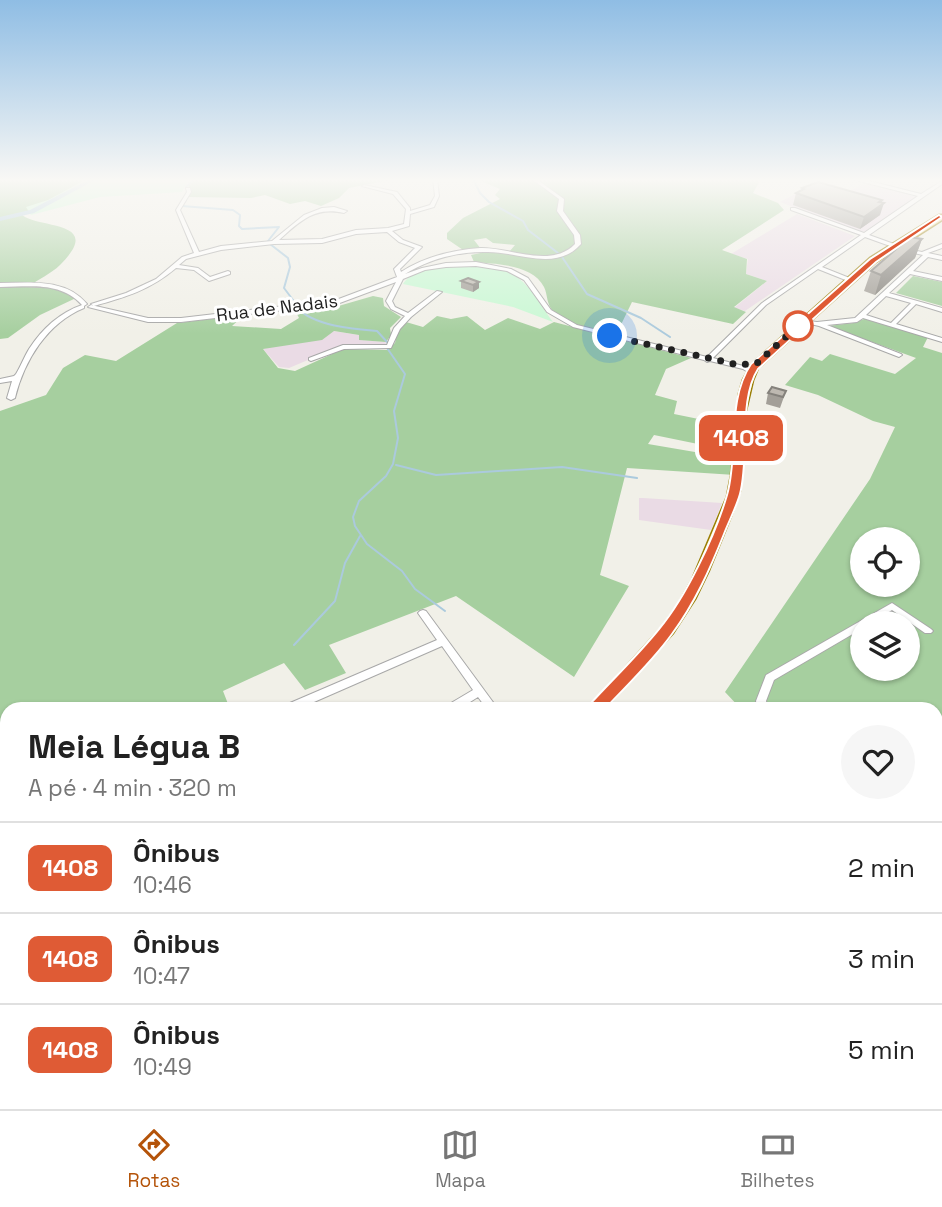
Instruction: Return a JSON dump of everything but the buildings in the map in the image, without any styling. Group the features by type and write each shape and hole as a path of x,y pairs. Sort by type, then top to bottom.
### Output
{"main road":[{"path":"601,702 665,632 684,606 705,565 733,496 751,372 807,323 850,280 921,231"}],"street":[{"path":"187,231 197,254"},
{"path":"274,242 287,231"},
{"path":"11,398 16,378 24,369 27,357 53,323 88,305 128,294 158,280 184,258 274,242 322,241 356,232 376,231"},
{"path":"389,231 401,241 419,247 397,269 400,277 389,301 393,308 409,316"},
{"path":"422,266 433,258 482,250 555,257 575,250 578,244 574,231"},
{"path":"852,231 894,248 942,258"},
{"path":"707,360 764,304 870,231"},
{"path":"807,323 851,322 862,316 925,255 942,246"},
{"name":"Rua de Nadais","path":"0,285 65,289 77,294 88,305 148,320 181,320 337,302 422,266 460,264 509,270 526,279 544,306 566,323 751,372"},
{"path":"174,266 196,270 209,279 228,273"},
{"path":"818,267 850,280"},
{"path":"910,272 942,279"},
{"path":"311,359 343,347 389,347 397,328 439,292"},
{"path":"886,294 942,310"},
{"path":"892,325 915,302"},
{"path":"862,316 942,340"},
{"path":"807,323 899,355"},
{"name":"Rua de Nadais","path":"734,367 751,372"},
{"path":"0,381 16,378"},
{"path":"883,611 892,606 899,611"},
{"path":"423,613 488,702"},
{"path":"920,625 928,631"},
{"path":"761,702 770,678 850,631"},
{"path":"303,702 443,641"},
{"path":"461,702 479,691"}],"shaded area":[{"path":"769,231 841,231 855,236 745,311 734,308 767,281 746,274 748,259 731,254"},
{"path":"333,331 359,335 360,340 386,342 385,348 341,346 289,368 279,367 263,349"},
{"path":"639,498 722,503 711,530 639,520"}],"green space":[{"path":"0,231 72,232 76,239 72,250 60,265 28,287 60,289 76,298 40,315 8,338 0,339"},
{"path":"449,231 752,231 722,250 747,259 746,274 767,281 734,307 746,312 733,324 632,302 616,335 576,324 554,312 544,287 539,279 531,274 513,267 474,262 471,255 490,251 509,252 515,245 493,243 486,238 474,240 481,249 466,252 447,239"},
{"path":"467,266 500,269 511,273 528,287 553,322 513,307 403,284 408,278 423,271"},
{"path":"913,276 942,282 942,306 896,293"},
{"path":"373,296 383,298 384,306 401,317 390,328 391,335 386,342 359,340 359,335 334,331 322,340 263,349 278,368 295,371 343,349 387,350 395,343 398,328 406,322 423,327 437,316 451,319 467,316 485,330 508,318 540,329 554,322 691,358 666,369 655,395 677,401 674,414 738,427 737,452 654,435 648,444 736,459 735,475 627,468 600,575 629,586 574,677 456,596 329,645 346,673 305,690 284,663 223,691 227,702 0,702 0,411 46,395 63,368 85,355 116,361 177,323 244,315 232,326 281,329 299,318 295,310 335,307"},
{"path":"867,318 928,337 923,347 942,353 942,702 734,702 725,692 870,479 895,427 873,421 818,395 785,385 810,357 822,361 830,354 895,374 916,358 828,326"}],"waterway":[{"path":"268,241 276,231"},
{"path":"529,231 558,253"},
{"path":"270,244 288,258 290,267 284,288 296,304"},
{"path":"562,257 587,294 641,318 670,337"},
{"path":"297,308 324,323 377,331 388,343"},
{"path":"387,348 405,374 394,411 398,438 393,464 386,476 359,501 353,517 355,526 367,544 402,571 415,589 445,611"},
{"path":"396,465 436,475 562,467 637,478"},
{"path":"294,645 335,601 345,563 360,536"}],"bus line":[{"name":"1408","path":"601,702 676,618 705,565 733,496 739,466 743,394 747,377 757,363 850,280 890,248 919,231"}],"route":[{"path":"610,336 723,363 748,365 757,363 798,326"}]}
